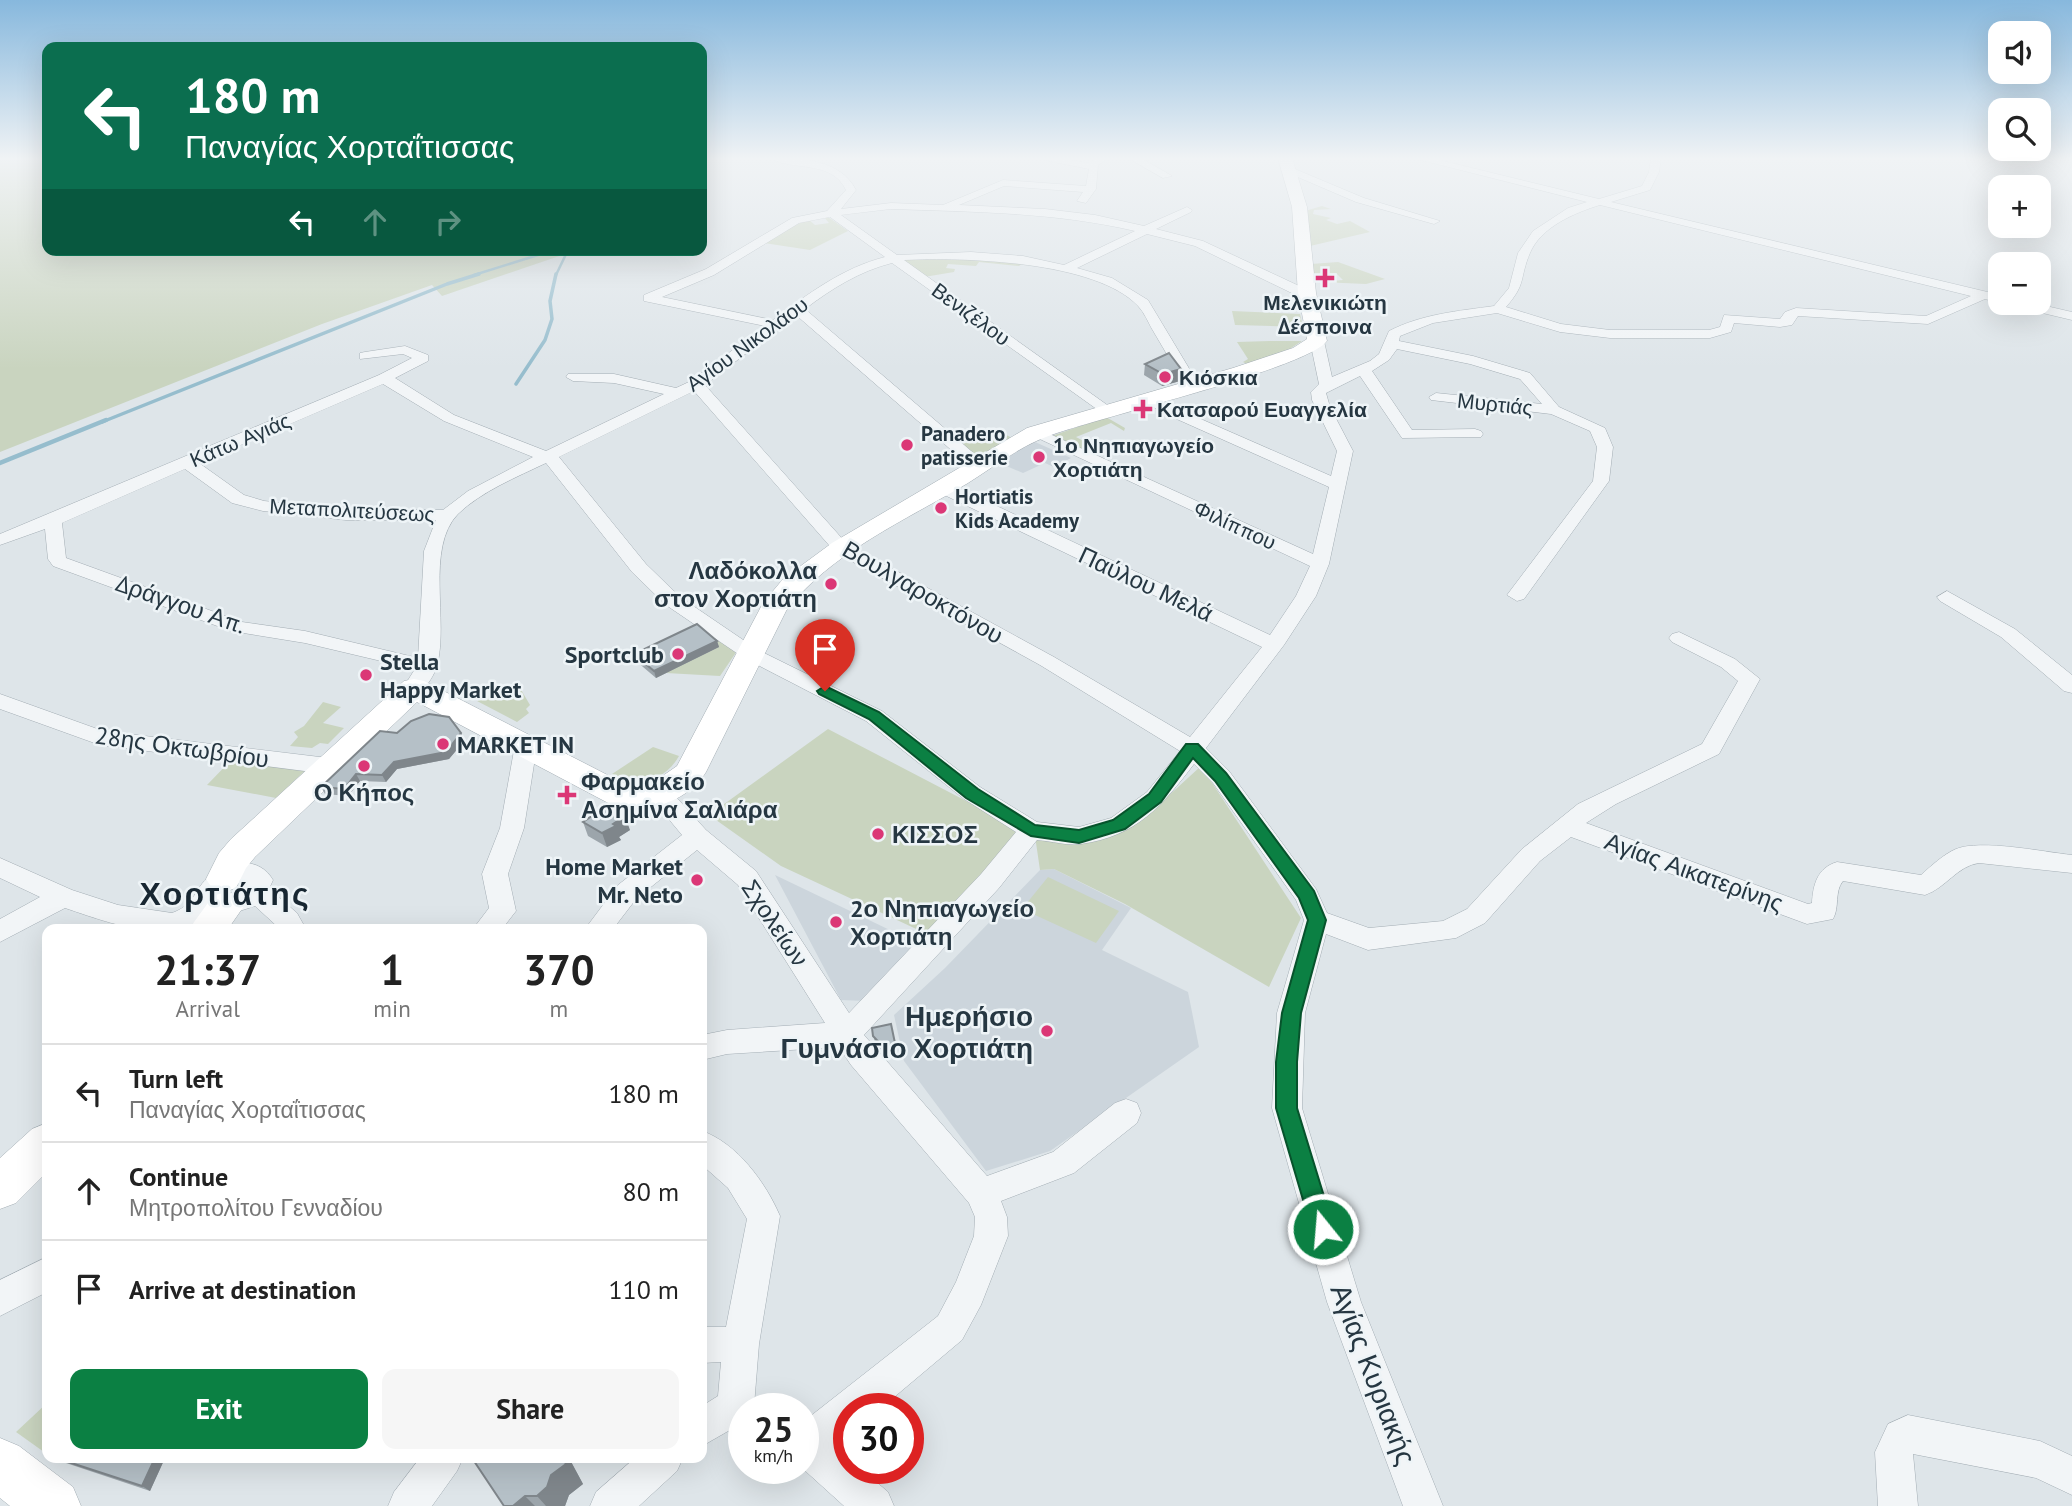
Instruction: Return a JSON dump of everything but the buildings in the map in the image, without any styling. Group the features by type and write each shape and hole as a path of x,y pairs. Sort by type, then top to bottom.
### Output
{"street":[{"path":"775,324 649,298 710,272 781,228"},
{"name":"Βενιζέλου","path":"852,228 1105,410"},
{"path":"1139,228 1199,243 1307,295"},
{"path":"1067,268 1150,228"},
{"path":"1300,228 1307,295 1326,384"},
{"path":"1498,309 1515,289 1524,253 1537,233 1544,228"},
{"path":"1709,228 1988,296"},
{"name":"Αγίου Νικολάου","path":"447,515 481,489 688,389 796,307 846,275 893,258 931,255 984,256 1067,268 1108,281 1139,299 1192,385"},
{"path":"384,378 449,418 548,457 556,463 647,578 681,606 751,654 874,716 972,793 1031,830 1079,836 1119,825 1155,798 1274,645 1306,596 1320,564 1345,451 1342,439 1318,398 1318,392 1326,384 1364,370 1384,357 1393,344 1394,334 1404,328 1428,320 1498,309 1560,328 1587,332 1710,334 1726,329 1729,318 1780,323 1787,322 1790,315 1796,312 1928,320 1984,295"},
{"path":"796,307 978,465"},
{"path":"2051,311 2072,316"},
{"path":"420,677 526,745 624,797 659,793 678,785 690,772 773,609 792,585 841,548 1035,433 1300,352 1317,341"},
{"path":"1393,344 1474,360 1525,376 1554,410 1597,428 1605,447 1601,481 1517,595"},
{"name":"Κάτω Αγιάς","path":"0,540 53,520 384,378 423,358 405,350 365,356"},
{"path":"1364,370 1383,402 1408,435 1475,434"},
{"name":"Βουλγαροκτόνου","path":"573,377 600,376 688,389 841,548 1047,661 1192,748"},
{"name":"Μυρτιάς","path":"1436,397 1554,410"},
{"path":"1147,398 1338,485"},
{"name":"Φιλίππου","path":"1035,433 1320,564"},
{"name":"Μεταπολιτεύσεως","path":"185,463 203,472 238,499 263,506 346,514 447,515"},
{"name":"Παύλου Μελά","path":"942,487 1274,645"},
{"path":"225,901 230,862 420,677 432,614 430,573 435,544 447,515"},
{"name":"Δράγγου Απ.","path":"53,520 57,559 60,562 238,626 317,639 420,677"},
{"path":"1947,597 2008,633 2072,686"},
{"path":"1192,748 1221,777 1300,885 1317,920 1368,939 1447,931 1476,916 1531,855 1586,810 1710,749 1749,679 1728,663 1679,638"},
{"name":"28ης Οκτωβρίου","path":"0,701 100,738 328,766"},
{"path":"490,924 502,911 495,874 512,828 526,745"},
{"name":"Σχολείων","path":"659,793 697,836 747,878 861,1056 981,1194"},
{"name":"Αγίας Αικατερίνης","path":"1568,825 1807,914 1824,912 1826,884 1837,871 1925,885 1962,856 1979,854 2072,864"},
{"path":"707,1047 727,1042 847,1034 990,881 1031,830"},
{"path":"601,924 627,892 697,836"},
{"path":"0,867 63,897 118,915 172,923 225,901 288,920 290,924"},
{"path":"0,932 63,897"},
{"name":"Αγίας Κυριακής","path":"1317,920 1292,1013 1287,1062 1287,1108 1344,1302 1423,1506"},
{"path":"871,1393 950,1328 969,1293 992,1236 991,1217 981,1194 1063,1163 1126,1113"},
{"path":"0,1188 42,1148"},
{"path":"707,1149 739,1177 764,1216 741,1344 739,1393"},
{"path":"0,1300 42,1277"},
{"path":"707,1345 741,1344"},
{"path":"707,1424 728,1414"},
{"path":"1898,1506 1894,1452 1901,1437 1908,1434 2040,1460 2072,1476"},
{"path":"819,1457 874,1506"},
{"path":"408,1506 440,1463"},
{"path":"610,1506 658,1463"},
{"path":"0,1465 54,1506"}],"shaded area":[{"name":"1ο Νηπιαγωγείο Χορτιάτη","path":"1035,442 1071,458 1054,467 1045,463 1023,473 997,462"},
{"name":"Ημερήσιο Γυμνάσιο Χορτιάτη","path":"1054,869 1131,908 1102,950 1188,992 1199,1047 1050,1151 986,1171 904,1061 894,1015 945,968 1040,870"},
{"name":"2ο Νηπιαγωγείο Χορτιάτη","path":"775,875 919,944 867,1001 841,1000"}],"green space":[{"path":"0,228 42,228 42,256 559,256 442,296 432,285 322,324 0,452"},
{"path":"784,228 844,228 848,231 810,250 764,243"},
{"path":"1309,228 1363,228 1370,232 1310,246"},
{"path":"922,257 1023,263 1019,266 979,262 976,266 948,264 946,268 955,269 954,272 924,277 903,260"},
{"path":"1338,262 1385,279 1366,284 1320,282 1343,280 1336,273 1312,274 1311,264"},
{"path":"1232,311 1300,314 1303,327 1235,325"},
{"path":"1302,341 1288,350 1247,364 1243,362 1248,359 1237,342"},
{"path":"1106,417 1125,428 1124,431 1111,423 1076,437 1093,446 1083,452 1049,437"},
{"path":"1001,432 1012,438 979,458 956,443 990,436"},
{"path":"706,628 737,651 720,676 666,673 718,647"},
{"path":"512,686 520,688 530,705 526,709 529,713 517,722 477,701"},
{"path":"323,702 341,707 323,723 344,728 328,744 320,743 312,748 290,746 298,737 294,732 304,726"},
{"name":"ΚΙΣΣΟΣ","path":"828,729 1024,831 927,934 781,866 709,815"},
{"path":"653,747 679,756 666,772 650,780 641,781 612,774"},
{"path":"235,756 311,765 276,798 207,785"},
{"path":"1201,766 1301,918 1269,987 1125,904 1054,869 1040,870 1035,836 1123,828 1165,799"},
{"path":"1048,877 1119,911 1096,943 1022,909"},
{"path":"42,1408 42,1451 16,1432"}],"waterway":[{"path":"474,275 535,256"},
{"path":"556,275 565,256"},
{"path":"102,422 447,284 479,274"},
{"path":"516,384 545,340 552,319 550,301 556,274"},
{"path":"0,463 106,420"}],"place":[{"name":"Μελενικιώτη Δέσποινα","path":"1325,278"},
{"name":"Κιόσκια","path":"1165,377"},
{"name":"Κατσαρού Ευαγγελία","path":"1143,409"},
{"name":"Panadero patisserie","path":"907,445"},
{"name":"1ο Νηπιαγωγείο Χορτιάτη","path":"1039,457"},
{"name":"Hortiatis Kids Academy","path":"941,508"},
{"name":"Λαδόκολλα στον Χορτιάτη","path":"831,584"},
{"name":"Sportclub","path":"678,654"},
{"name":"Stella Happy Market","path":"366,675"},
{"name":"MARKET IN","path":"443,744"},
{"name":"Ο Κήπος","path":"364,766"},
{"name":"Φαρμακείο Ασημίνα Σαλιάρα","path":"567,795"},
{"name":"ΚΙΣΣΟΣ","path":"878,834"},
{"name":"Home Market Mr. Neto","path":"697,880"},
{"name":"2ο Νηπιαγωγείο Χορτιάτη","path":"836,922"},
{"name":"Ημερήσιο Γυμνάσιο Χορτιάτη","path":"1047,1031"}],"district":[{"name":"Χορτιάτης","path":"225,893"}],"route":[{"path":"825,691 874,716 972,793 1031,830 1079,836 1119,825 1155,798 1192,748 1221,777 1307,895 1317,920 1292,1013 1287,1062 1287,1108 1323,1229"}]}
